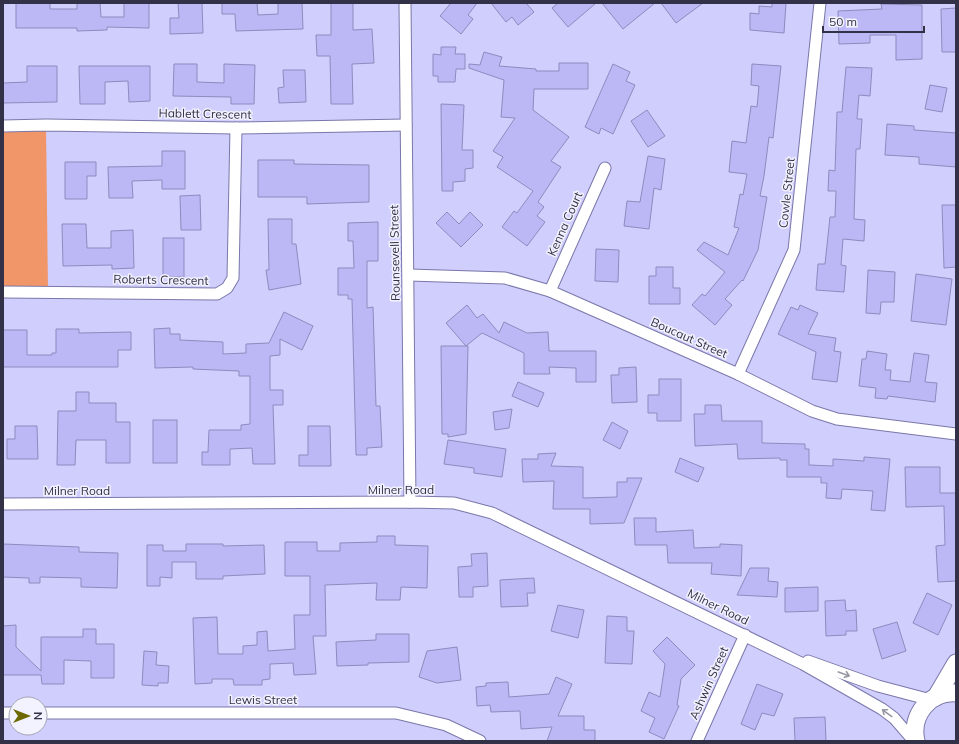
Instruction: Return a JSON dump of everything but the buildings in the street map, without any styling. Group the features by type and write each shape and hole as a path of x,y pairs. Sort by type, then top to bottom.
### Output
{"main road":[{"path":"915,741 917,717 923,707 933,698 956,663"},
{"path":"933,698 956,693"}],"street":[{"name":"Rounsevell Street","path":"405,3 409,275 410,502"},
{"name":"Cowle Street","path":"738,374 794,250 820,3"},
{"name":"Hablett Crescent","path":"3,126 46,125 236,128 406,125"},
{"name":"Roberts Crescent","path":"3,292 216,294 227,288 233,278 236,128"},
{"name":"Kenna Court","path":"550,291 605,168"},
{"name":"Boucaut Street","path":"409,275 505,278 550,291 738,374 812,411 837,419 956,434"},
{"name":"Milner Road","path":"3,504 454,503 492,513 768,646 882,709 894,718 915,741"},
{"name":"Ashwin Street","path":"697,741 745,635"},
{"name":"Milner Road","path":"768,646 865,682 933,698"},
{"name":"Lewis Street","path":"48,713 396,713 446,725 480,741"}],"shaded area":[{"path":"46,125 48,292 3,292 3,126"}]}
